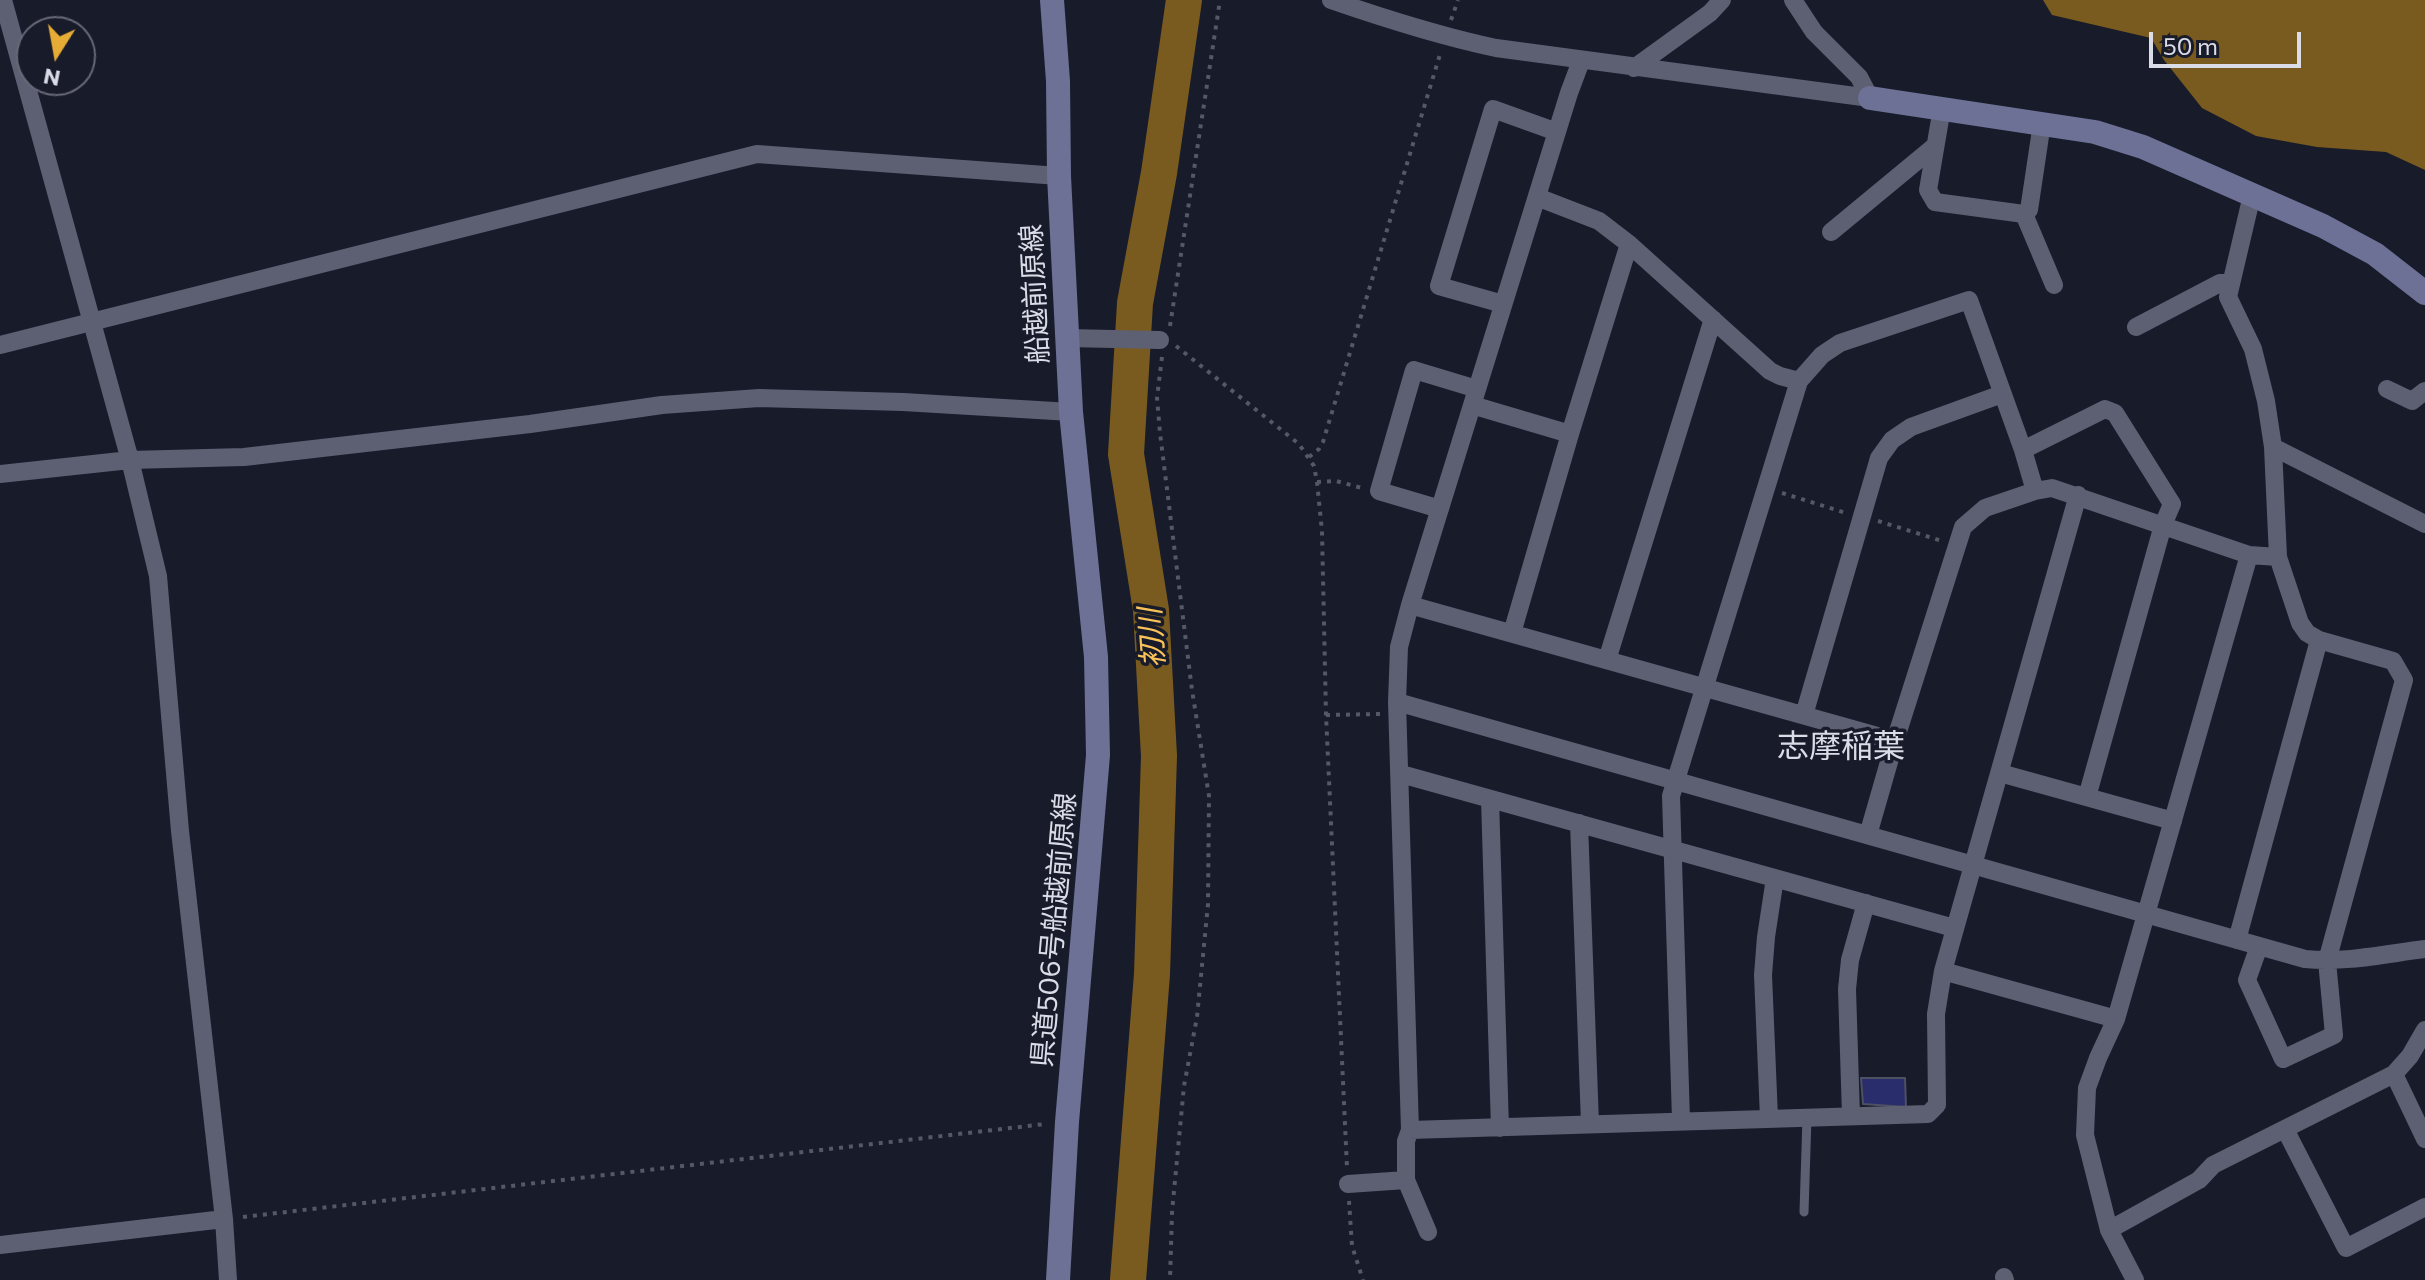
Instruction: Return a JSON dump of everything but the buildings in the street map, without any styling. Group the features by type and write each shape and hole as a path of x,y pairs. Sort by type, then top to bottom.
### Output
{"main road":[{"name":"船越前原線","path":"1052,0 1071,412 1089,584"},
{"path":"1870,98 2095,132 2143,147 2323,226 2375,254 2425,293"},
{"name":"県道506号船越前原線","path":"1058,1280 1067,1122 1098,755 1096,657 1089,584"}],"street":[{"path":"3,0 130,460 158,576 180,831 224,1219 228,1280"},
{"path":"1331,0 1445,37 1496,48 1870,98"},
{"path":"1634,68 1710,13 1722,0"},
{"path":"1793,0 1814,32 1859,77 1870,98"},
{"path":"1428,1232 1406,1180 1406,1141 1410,1130 1399,647 1503,304 1581,61"},
{"path":"1942,108 1928,190 1935,202 2024,214 2029,210 2042,123"},
{"path":"1503,304 1439,286 1488,124 1493,109 1557,132"},
{"path":"1831,232 1935,146"},
{"path":"0,345 757,154 1059,176"},
{"path":"2252,195 2228,297 2253,349 2266,401 2273,447 2278,557 2300,623 2307,633 2319,640 2393,661 2404,680 2327,961 2334,1035 2283,1059 2247,980 2259,946"},
{"path":"1537,197 1599,221 1629,244 1770,371 1799,381"},
{"path":"2024,214 2054,285"},
{"path":"1512,633 1629,244"},
{"path":"2136,327 2220,283 2230,283"},
{"path":"1681,1120 1671,796 1799,381 1822,355 1840,343 1969,300 2035,491"},
{"path":"1607,660 1713,319"},
{"path":"1067,338 1164,342"},
{"path":"1440,509 1379,491 1414,370 1570,434"},
{"path":"2387,389 2412,401 2425,391"},
{"path":"1804,715 1879,458 1892,440 1911,427 2002,394"},
{"path":"0,474 130,460 244,457 530,424 662,405 759,398 903,402 1071,412"},
{"path":"2023,450 2105,409 2115,413 2172,504 2163,525 2087,797"},
{"path":"2273,447 2425,524"},
{"path":"1868,835 1963,527 1985,508 2052,488 2249,555 2278,557"},
{"path":"1410,1130 1928,1114 1937,1105 1936,1014 1943,971 2078,495"},
{"path":"2135,1280 2109,1230 2085,1135 2087,1088 2116,1019 2249,555"},
{"path":"1410,605 1895,741"},
{"path":"2237,940 2319,640"},
{"path":"1398,708 1676,780 2305,959 2360,959 2425,949"},
{"path":"2000,773 2173,821"},
{"path":"1401,774 1954,928"},
{"path":"1490,799 1500,1128"},
{"path":"1579,823 1590,1124"},
{"path":"1769,1118 1763,975 1775,878"},
{"path":"1851,1116 1847,989 1850,960 1866,903"},
{"path":"1943,971 2116,1019"},
{"path":"2109,1230 2199,1180 2213,1165 2394,1074 2410,1056 2425,1030"},
{"path":"2394,1074 2425,1139"},
{"path":"2285,1129 2346,1248 2425,1207"},
{"path":"1353,1184 1406,1180"},
{"path":"0,1245 224,1219"}],"lane":[{"path":"1804,1212 1807,1117"}],"path":[{"path":"1170,1280 1172,1212 1184,1086 1197,1017 1208,904 1209,796 1192,690 1157,398 1220,0"},
{"path":"1311,456 1319,449 1445,37"},
{"path":"1164,342 1177,346 1299,444 1311,456 1320,482 1353,1184 1352,1246 1363,1280"},
{"path":"1320,482 1330,481 1379,491"},
{"path":"1329,715 1398,708"},
{"path":"224,1219 1067,1122"}],"shaded area":[{"path":"2043,0 2425,0 2425,170 2386,152 2317,147 2256,136 2202,108 2164,60 2151,38 2052,15"}],"waterway":[{"name":"初川","path":"1128,1280 1152,974 1159,756 1151,610 1126,454 1135,303 1159,173 1184,0"}],"district":[{"name":"志摩稲葉","path":"1841,746"}]}
